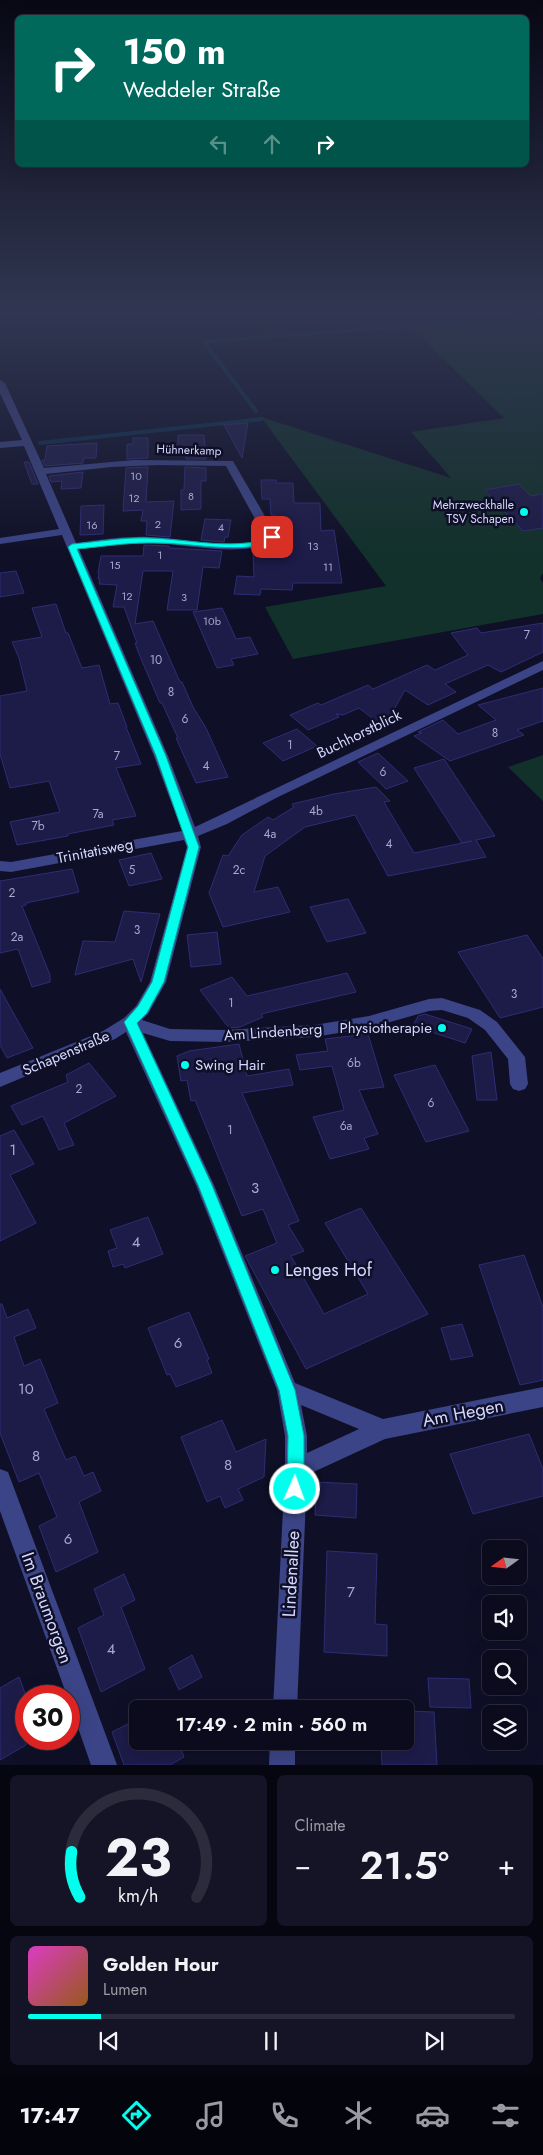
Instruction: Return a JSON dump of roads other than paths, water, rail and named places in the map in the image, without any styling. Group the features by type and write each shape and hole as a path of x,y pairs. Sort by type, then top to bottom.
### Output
{"street":[{"name":"Schapenstraße","path":"0,1080 92,1044 130,1022 146,1003 158,982 194,847 161,756 66,531 5,393"},
{"path":"0,445 28,443"},
{"name":"Hühnerkamp","path":"40,472 96,464 128,462 183,461 229,464 272,537 271,541 255,545 211,546 147,540 72,547"},
{"path":"0,541 66,531"},
{"name":"Buchhorstblick","path":"190,834 222,821 271,795 543,665"},
{"name":"Trinitatisweg","path":"0,866 11,867 190,834"},
{"name":"Am Lindenberg","path":"130,1022 170,1035 226,1036 314,1031 370,1022 429,1005 442,1004 474,1014 491,1026 516,1056 519,1084"},
{"name":"Lindenallee","path":"130,1022 205,1185 287,1390 296,1436 296,1469 285,1700"},
{"path":"287,1390 384,1429"},
{"name":"Am Hegen","path":"296,1469 384,1429 543,1397"},
{"name":"Im Braumorgen","path":"0,1480 104,1765"},
{"path":"282,1765 283,1750"}],"waterway":[{"path":"243,393 256,411"},
{"path":"40,443 262,419"}],"place":[{"name":"Mehrzweckhalle TSV Schapen","path":"524,512"},
{"name":"Physiotherapie","path":"442,1028"},
{"name":"Swing Hair","path":"185,1065"},
{"name":"Lenges Hof","path":"275,1270"}]}
